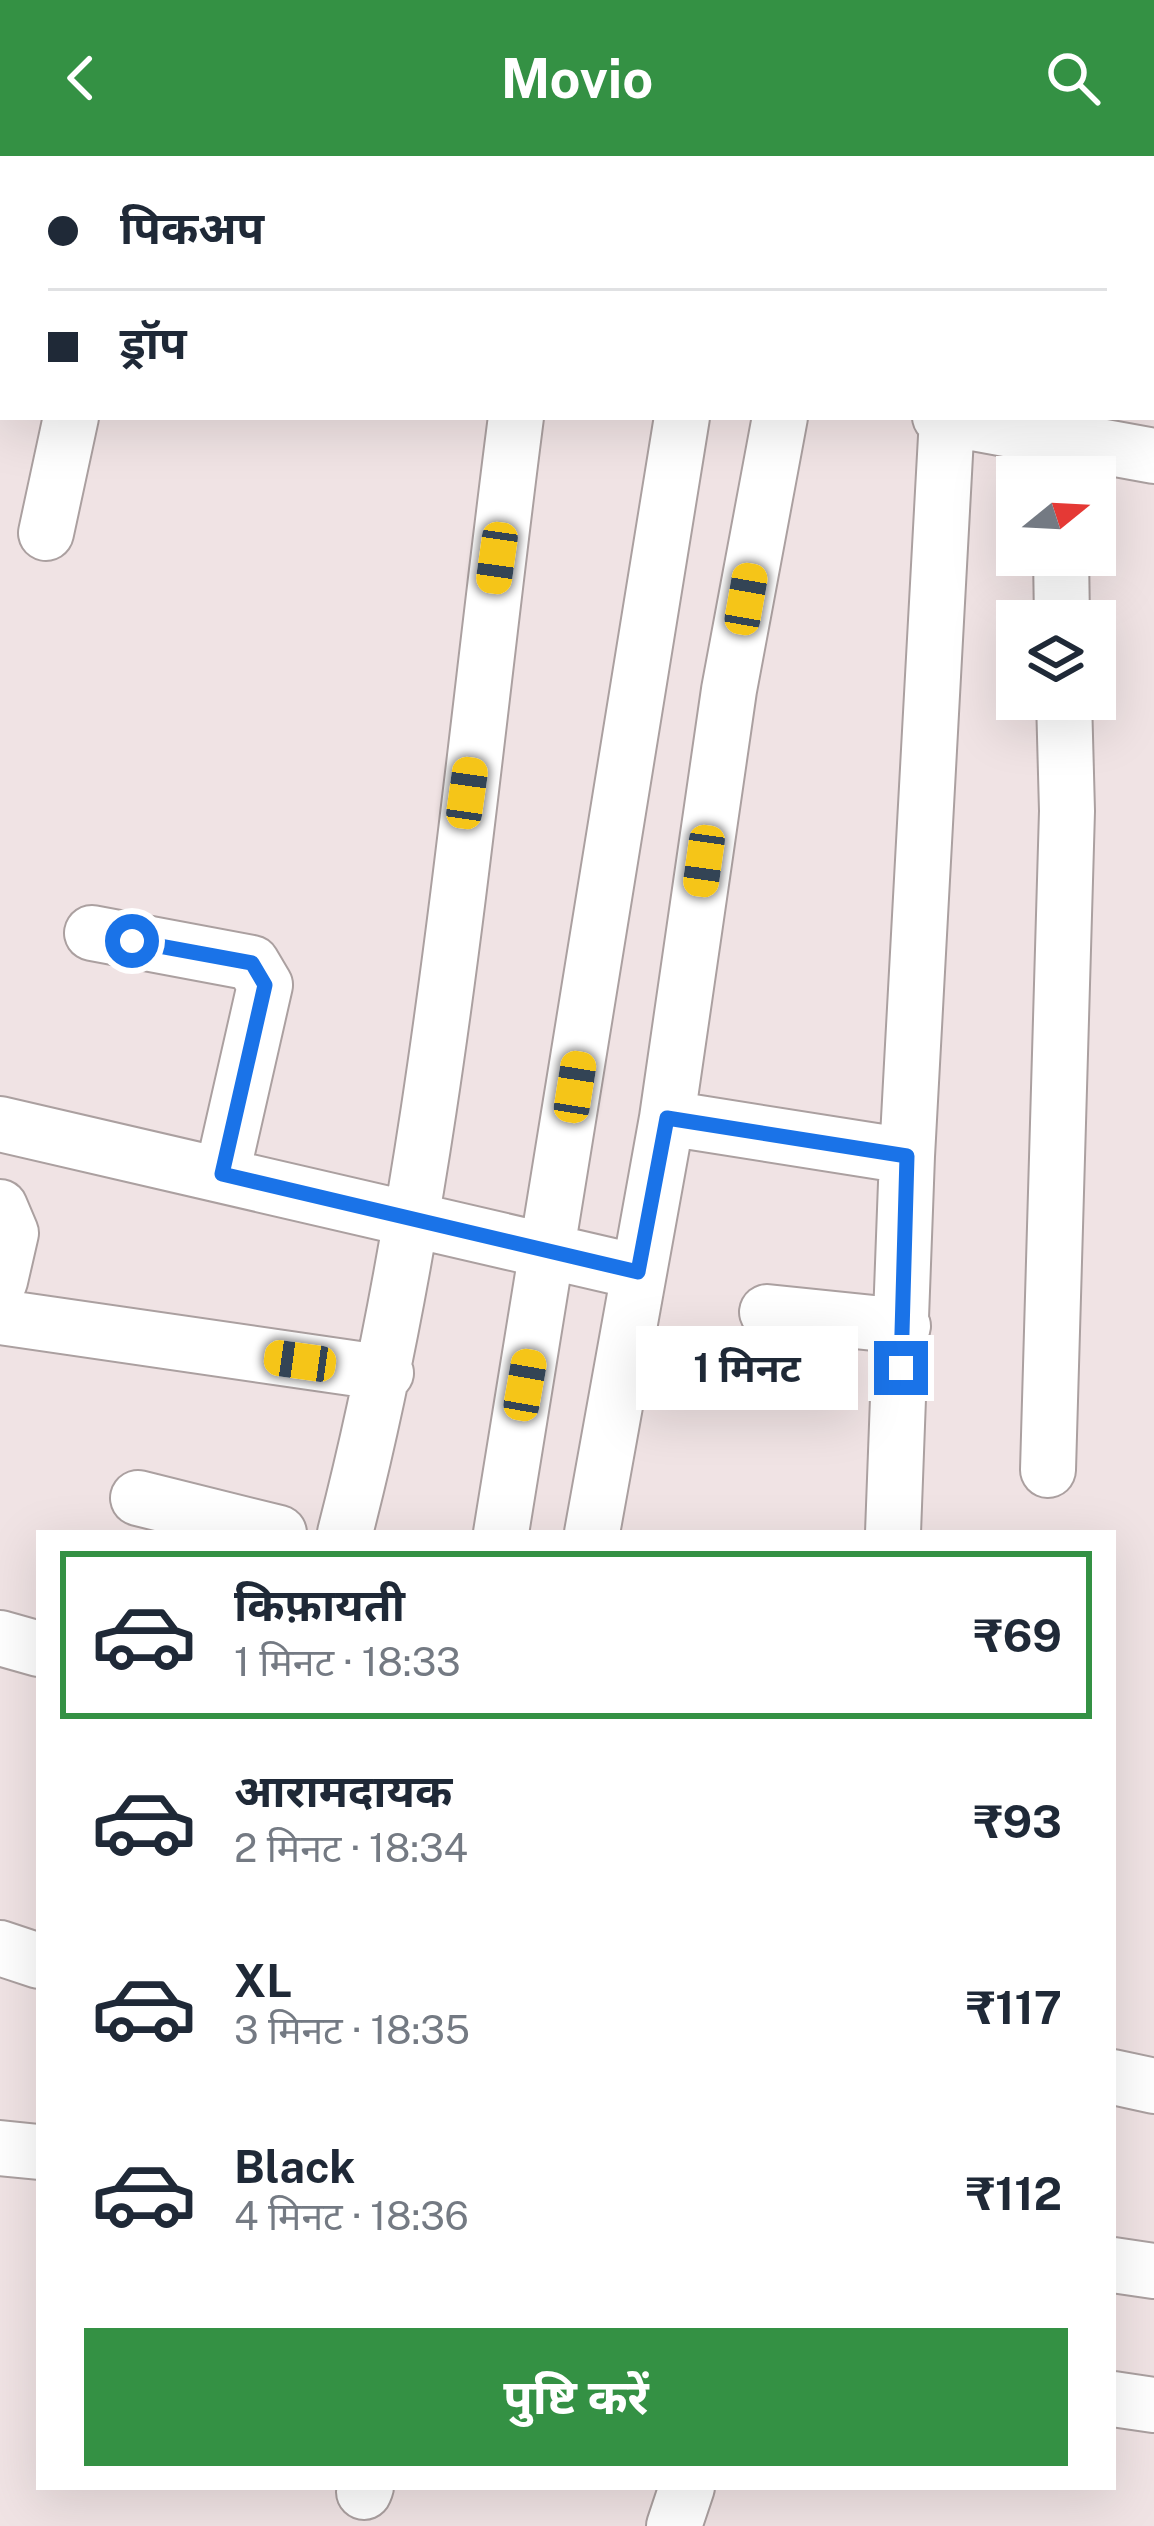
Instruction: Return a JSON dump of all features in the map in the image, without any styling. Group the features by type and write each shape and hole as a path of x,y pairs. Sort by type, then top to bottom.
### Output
{"street":[{"path":"46,533 69,420"},
{"path":"346,1530 386,1373 412,1216 515,420"},
{"path":"502,1530 682,420"},
{"path":"593,1530 667,1118 729,690 779,420"},
{"path":"893,1530 944,420"},
{"path":"950,420 1059,456"},
{"path":"1116,456 1154,456"},
{"path":"643,674 729,690"},
{"path":"1048,1470 1066,835 1064,720"},
{"path":"92,934 252,963 261,971 265,985 222,1174"},
{"path":"667,1118 907,1156"},
{"path":"0,1124 638,1272"},
{"path":"0,1207 11,1233 0,1281"},
{"path":"767,1312 903,1326"},
{"path":"0,1317 386,1373"},
{"path":"138,1498 266,1530"},
{"path":"0,1638 36,1648"},
{"path":"0,1948 36,1960"},
{"path":"1116,2079 1154,2086"},
{"path":"0,2148 36,2152"},
{"path":"1116,2265 1154,2271"},
{"path":"1116,2399 1154,2405"},
{"path":"674,2526 686,2490"}],"route":[{"path":"132,941 252,963 261,971 265,985 222,1174 638,1272 667,1118 907,1156 901,1368"}]}
